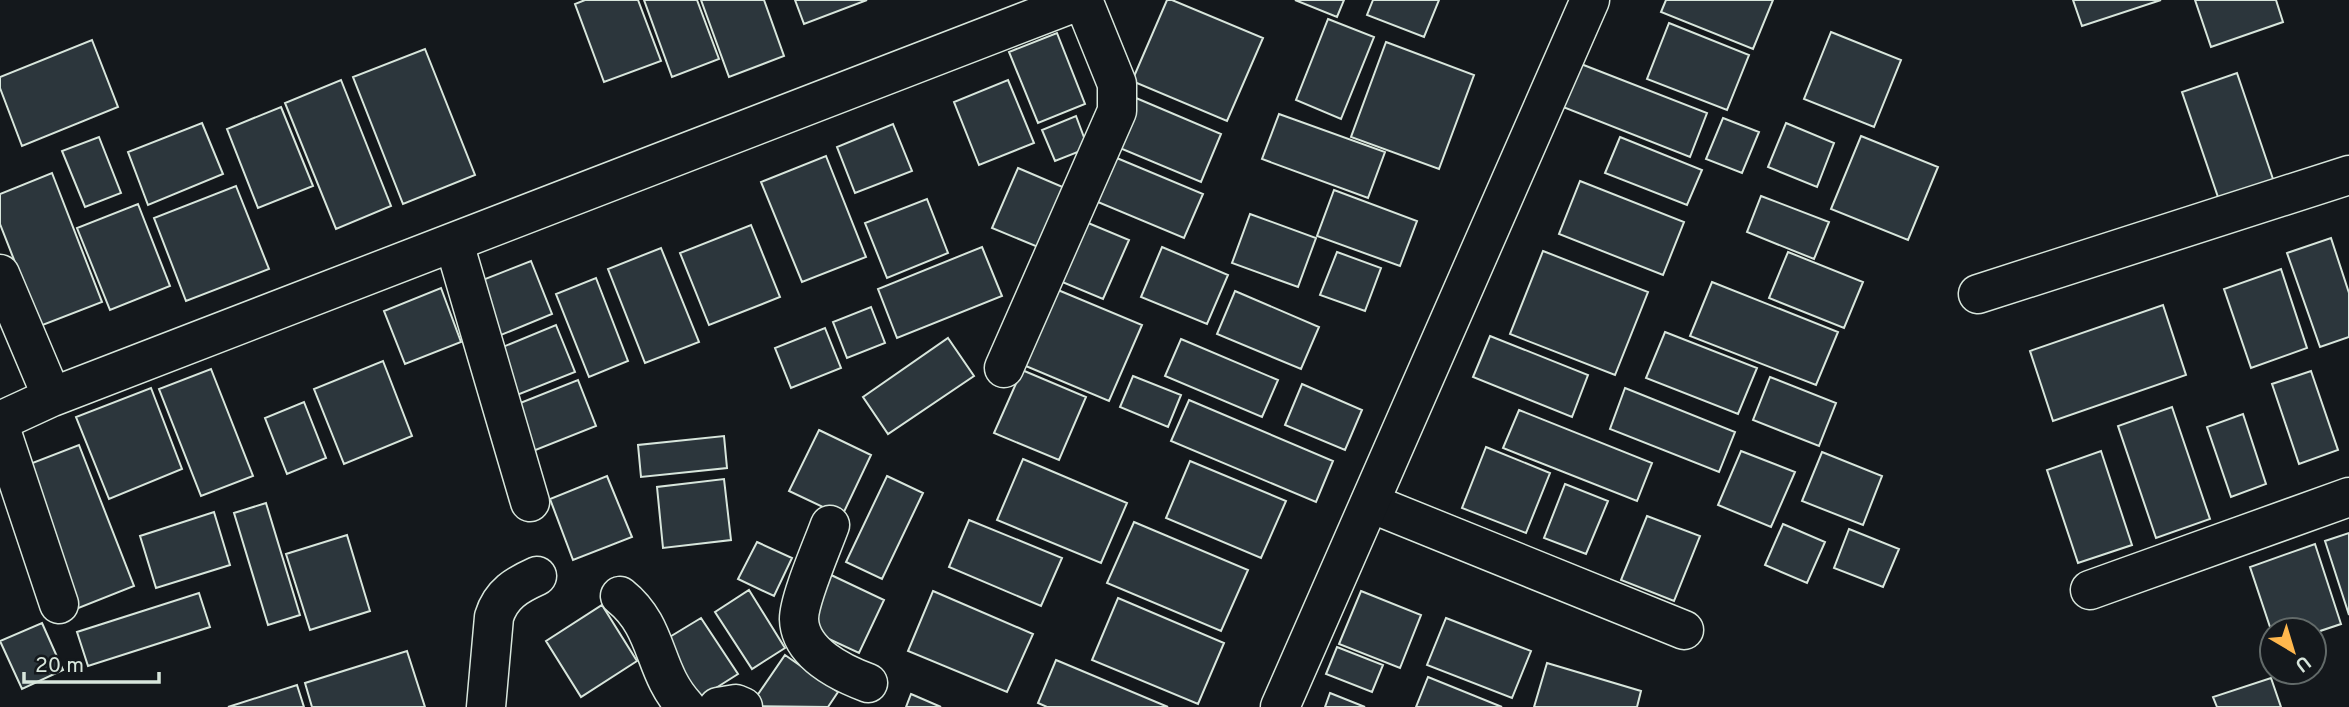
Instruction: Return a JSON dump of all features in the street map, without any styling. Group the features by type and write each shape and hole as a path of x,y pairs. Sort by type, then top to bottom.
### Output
{"street":[{"path":"0,421 52,397 1082,0 1117,84 1117,111 1004,368"},
{"path":"1280,707 1590,0"},
{"path":"1978,294 2349,175"},
{"path":"454,243 530,502"},
{"path":"0,274 52,397"},
{"path":"0,427 59,604"},
{"path":"2090,590 2349,497"},
{"path":"1370,503 1684,630"},
{"path":"830,525 800,609 801,631 819,656 867,685"},
{"path":"486,707 498,603 519,584 537,576"},
{"path":"620,596 644,621 668,682 686,707"},
{"path":"718,707 736,704 743,707"}],"building":[{"path":"585,0 638,0 661,61 604,82 575,4"},
{"path":"644,0 697,0 719,59 672,77"},
{"path":"701,0 764,0 784,56 729,77"},
{"path":"795,0 867,0 804,24"},
{"path":"1167,0 1263,38 1227,121 1132,81"},
{"path":"1295,0 1344,0 1337,17"},
{"path":"1373,0 1439,0 1424,37 1367,15"},
{"path":"1666,0 1773,0 1753,49 1661,12"},
{"path":"2073,0 2161,0 2082,26"},
{"path":"2195,0 2276,0 2283,22 2211,47"},
{"path":"1328,19 1374,37 1341,119 1296,100"},
{"path":"1669,23 1749,55 1727,110 1647,79"},
{"path":"1831,32 1901,60 1874,127 1804,99"},
{"path":"1057,33 1085,104 1038,123 1009,52"},
{"path":"92,40 118,107 22,146 0,88 0,77"},
{"path":"1386,42 1474,75 1439,169 1351,137"},
{"path":"425,49 475,175 403,204 353,77"},
{"path":"1581,64 1707,113 1690,157 1563,107"},
{"path":"2237,73 2274,182 2219,200 2182,92"},
{"path":"341,80 391,206 336,229 285,103"},
{"path":"1008,80 1034,143 979,165 954,102"},
{"path":"1136,98 1221,134 1201,182 1115,146"},
{"path":"281,107 313,186 258,208 227,129"},
{"path":"1279,114 1385,152 1368,198 1262,159"},
{"path":"1076,116 1088,148 1055,161 1042,130"},
{"path":"1723,118 1759,132 1742,173 1706,159"},
{"path":"202,123 223,174 148,205 128,152"},
{"path":"1786,123 1834,143 1817,187 1768,167"},
{"path":"893,124 912,171 855,193 837,147"},
{"path":"1861,136 1938,167 1908,240 1831,209"},
{"path":"99,137 121,193 85,207 62,151"},
{"path":"1620,137 1702,170 1687,205 1605,173"},
{"path":"826,156 866,257 802,282 761,182"},
{"path":"1112,156 1203,194 1184,238 1093,200"},
{"path":"1018,168 1065,188 1038,247 992,228"},
{"path":"52,173 102,302 40,326 0,224 0,194"},
{"path":"1580,181 1684,222 1663,275 1559,234"},
{"path":"236,186 269,269 186,301 154,218"},
{"path":"1334,190 1417,221 1400,266 1317,236"},
{"path":"1761,196 1829,222 1814,259 1747,232"},
{"path":"927,199 948,253 887,278 865,223"},
{"path":"138,204 170,286 110,310 77,228"},
{"path":"1250,214 1316,238 1298,287 1232,263"},
{"path":"1081,220 1129,240 1103,299 1055,279"},
{"path":"751,225 780,297 709,325 680,253"},
{"path":"2331,238 2349,293 2349,337 2320,347 2287,253"},
{"path":"982,247 1002,296 897,338 878,289"},
{"path":"1162,247 1228,275 1207,324 1141,297"},
{"path":"661,248 699,342 645,363 608,269"},
{"path":"1543,251 1648,292 1615,375 1510,334"},
{"path":"1337,252 1381,268 1365,311 1320,295"},
{"path":"1788,252 1863,282 1844,328 1769,298"},
{"path":"531,261 552,314 496,337 475,283"},
{"path":"2281,269 2307,348 2251,368 2224,289"},
{"path":"596,278 628,361 589,377 556,294"},
{"path":"1712,282 1838,332 1816,385 1690,336"},
{"path":"1046,285 1142,325 1109,401 1014,361"},
{"path":"441,288 461,342 405,364 384,311"},
{"path":"1235,291 1319,327 1301,369 1217,334"},
{"path":"2163,305 2186,375 2053,421 2030,351"},
{"path":"871,307 885,343 847,358 833,322"},
{"path":"556,325 575,372 512,397 493,351"},
{"path":"825,328 841,368 791,388 775,348"},
{"path":"1665,332 1757,368 1738,414 1646,378"},
{"path":"1490,336 1588,375 1572,417 1473,377"},
{"path":"948,338 974,376 888,434 863,397"},
{"path":"1181,339 1278,380 1262,417 1165,376"},
{"path":"383,361 412,436 344,464 314,389"},
{"path":"211,369 253,476 201,496 159,389"},
{"path":"1022,370 1086,397 1059,460 994,433"},
{"path":"2311,371 2338,450 2299,464 2272,384"},
{"path":"1133,376 1181,395 1168,427 1120,407"},
{"path":"1770,377 1836,403 1819,446 1753,420"},
{"path":"578,380 596,426 523,455 505,409"},
{"path":"1302,384 1362,410 1345,450 1285,425"},
{"path":"151,388 182,469 109,499 76,417"},
{"path":"1625,388 1735,432 1719,472 1610,429"},
{"path":"1189,400 1333,461 1316,502 1171,441"},
{"path":"304,402 326,458 287,474 265,418"},
{"path":"2172,407 2210,519 2156,538 2118,426"},
{"path":"1519,410 1652,463 1637,501 1503,448"},
{"path":"2243,414 2266,484 2231,497 2207,427"},
{"path":"819,430 871,455 842,516 789,491"},
{"path":"724,436 727,468 641,477 638,445"},
{"path":"79,445 134,586 76,609 22,467"},
{"path":"1486,447 1550,473 1526,533 1462,508"},
{"path":"1741,451 1795,472 1771,527 1718,505"},
{"path":"2101,451 2132,545 2078,563 2047,470"},
{"path":"1822,452 1882,476 1863,525 1802,501"},
{"path":"1023,459 1127,503 1101,563 997,520"},
{"path":"1190,461 1286,501 1261,558 1166,518"},
{"path":"607,476 632,537 573,560 550,499"},
{"path":"887,476 923,493 882,579 846,562"},
{"path":"724,479 731,540 663,548 657,487"},
{"path":"1565,484 1608,501 1586,554 1544,538"},
{"path":"266,503 300,615 268,625 234,513"},
{"path":"214,512 230,565 156,588 140,536"},
{"path":"1647,516 1700,536 1674,601 1621,580"},
{"path":"969,520 1062,558 1041,606 949,567"},
{"path":"1134,522 1248,570 1221,631 1107,583"},
{"path":"1783,524 1825,542 1807,583 1765,565"},
{"path":"1849,529 1899,549 1883,587 1834,568"},
{"path":"2349,533 2349,615 2325,541"},
{"path":"347,535 370,611 310,630 286,554"},
{"path":"757,542 792,558 774,596 738,579"},
{"path":"2315,544 2341,624 2328,628 2328,616 2266,616 2250,567"},
{"path":"829,574 884,600 859,653 803,627"},
{"path":"749,590 785,648 752,669 715,612"},
{"path":"933,591 1033,634 1007,692 908,651"},
{"path":"1361,591 1421,615 1400,668 1339,644"},
{"path":"199,593 210,627 88,666 77,632"},
{"path":"1118,598 1224,643 1198,704 1092,660"},
{"path":"602,605 637,661 581,697 546,641"},
{"path":"701,618 738,674 700,698 663,641"},
{"path":"1446,618 1531,651 1512,698 1427,665"},
{"path":"42,623 63,670 22,689 0,641"},
{"path":"1337,647 1383,665 1372,692 1326,674"},
{"path":"407,651 425,707 312,707 305,683"},
{"path":"785,655 838,692 828,707 750,706"},
{"path":"1056,660 1168,707 1047,707 1038,703"},
{"path":"1547,663 1641,691 1637,707 1534,707"},
{"path":"1428,677 1502,707 1416,707"},
{"path":"2258,682 2258,686 2274,686 2281,707 2217,707 2213,697"},
{"path":"297,685 304,707 228,707"},
{"path":"1330,693 1365,707 1325,707"},
{"path":"911,694 941,707 906,707"}]}
